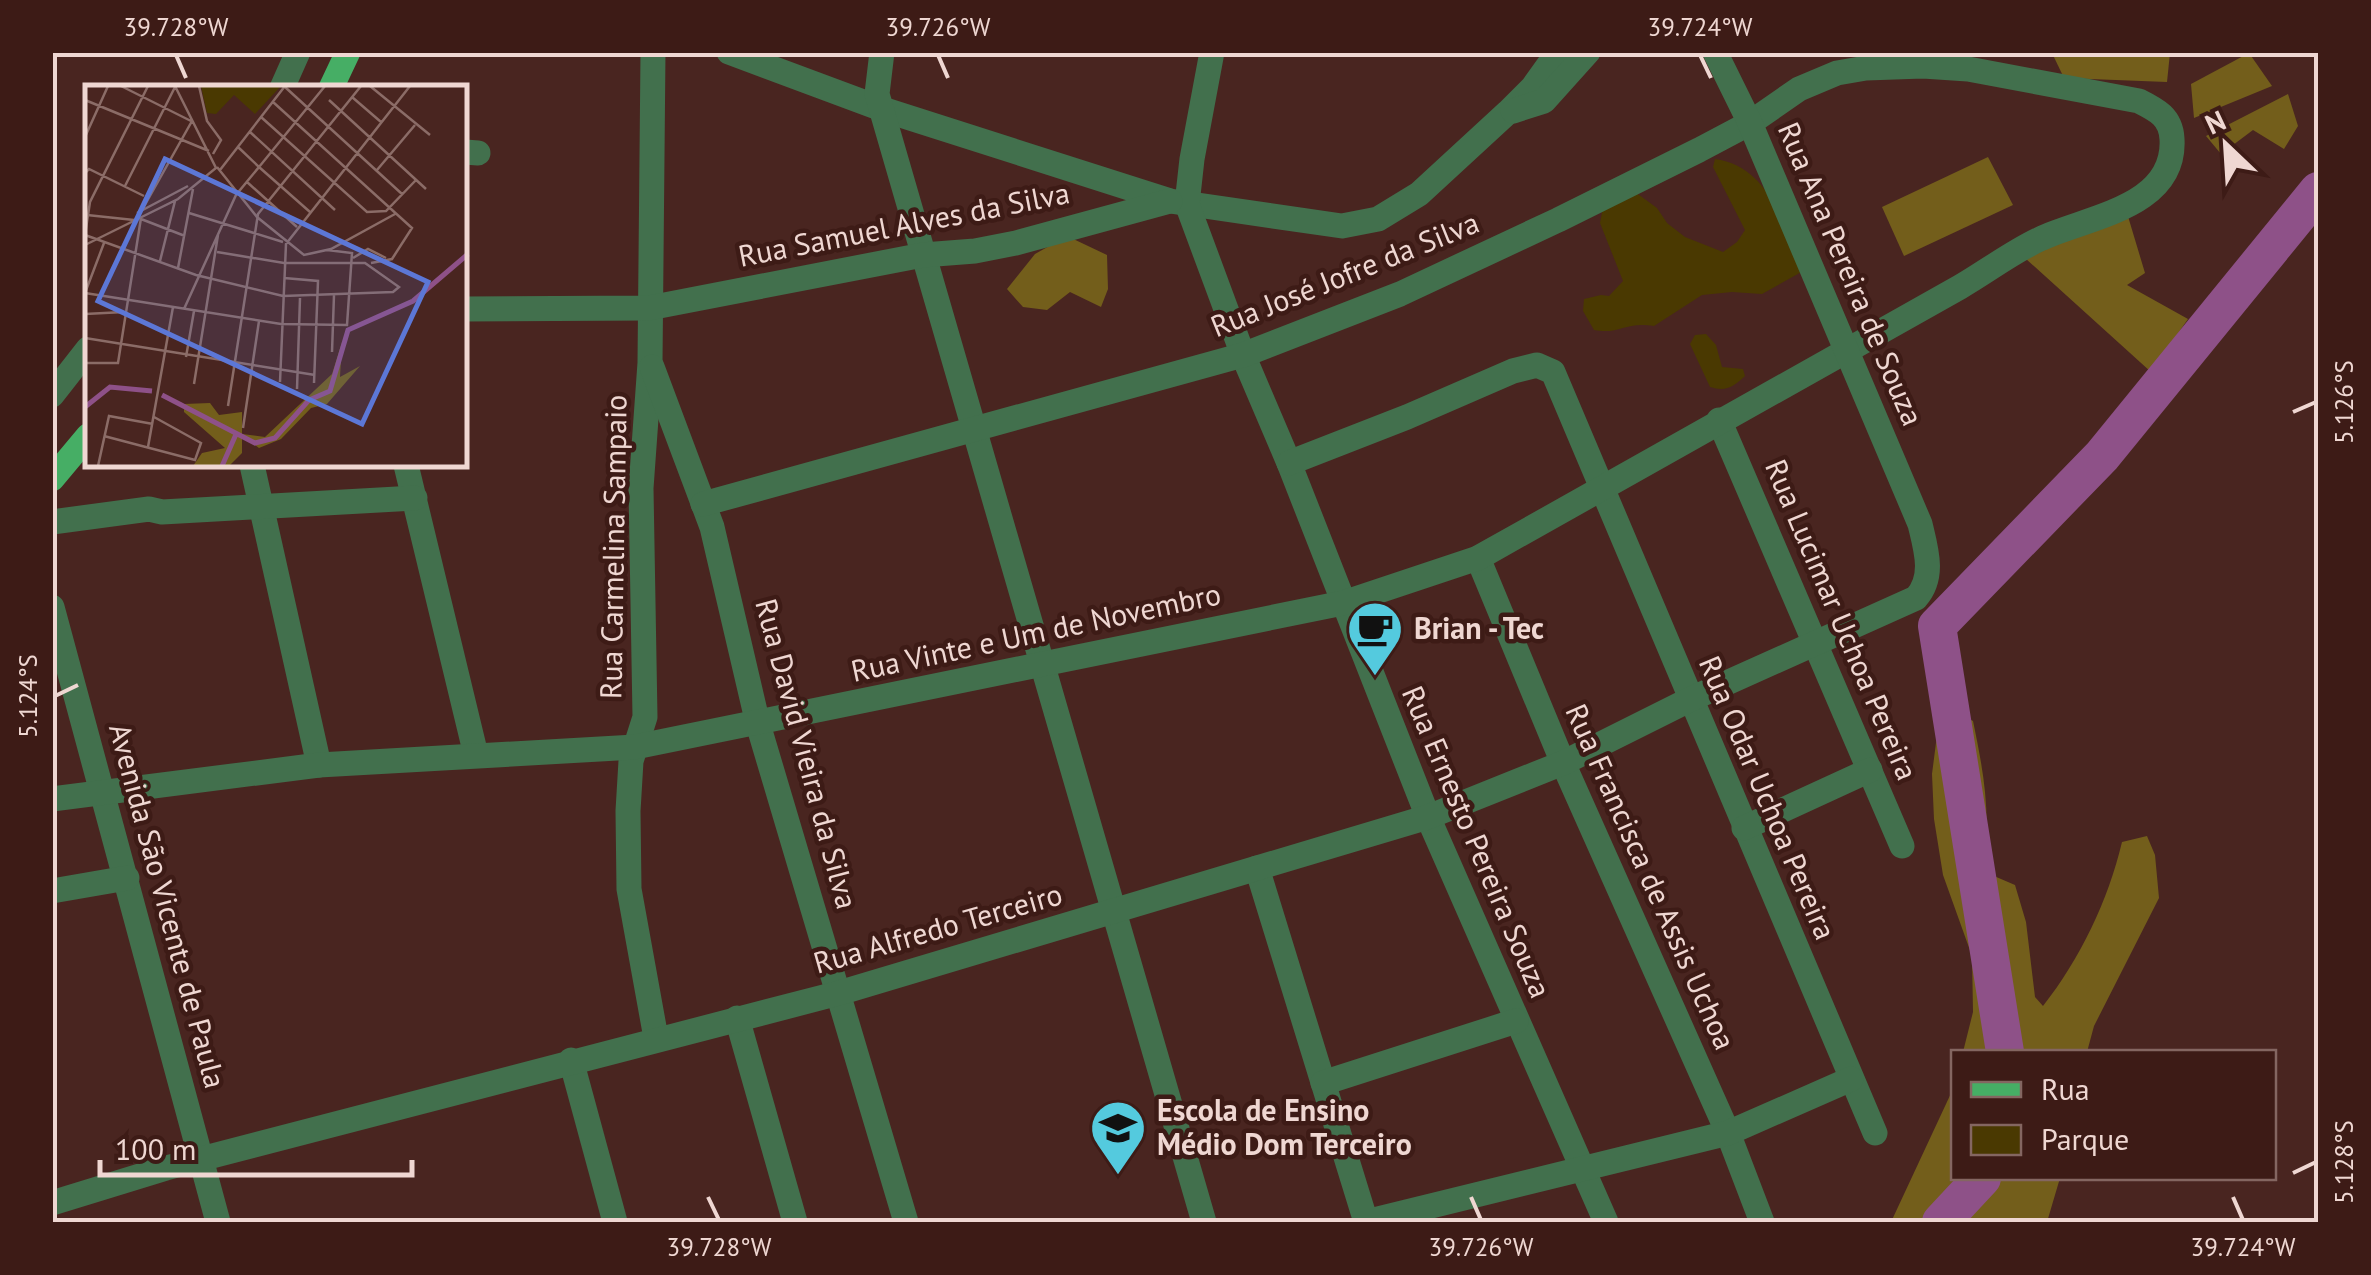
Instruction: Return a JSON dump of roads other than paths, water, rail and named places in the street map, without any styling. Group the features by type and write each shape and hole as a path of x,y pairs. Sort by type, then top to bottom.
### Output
{"main road":[{"path":"332,85 348,52"},
{"path":"52,480 85,440"}],"street":[{"path":"283,85 298,52"},
{"name":"Rua Carmelina Sampaio","path":"653,52 650,363 641,488 645,716 629,777 628,811 629,888 656,1038"},
{"path":"729,52 882,110 1179,202 1324,226 1378,219 1419,194 1533,87 1558,52"},
{"path":"882,52 876,85 882,110 1204,1222"},
{"path":"1179,202 1212,52"},
{"path":"1508,112 1544,101 1588,52"},
{"name":"Rua Ana Pereira de Souza","path":"1715,52 1750,123 1920,524 1928,569 1922,592 1900,606 1815,641"},
{"path":"1729,76 1741,52"},
{"name":"Rua José Jofre da Silva","path":"703,504 1243,355 1400,294 1632,185 1750,123 1799,89 1875,60 1968,69 2139,101 2160,112 2168,122 2172,147 2160,179 2145,195 2120,209 2034,242 1960,287"},
{"name":"Rua Samuel Alves da Silva","path":"468,309 649,308 923,254 976,251 1179,202"},
{"name":"Rua Ernesto Pereira Souza","path":"1179,202 1289,463 1428,817 1606,1222"},
{"name":"Rua Vinte e Um de Novembro","path":"52,798 320,766 635,747 1343,603 1478,558 1960,287"},
{"path":"52,395 85,352"},
{"name":"Rua David Vieira da Silva","path":"650,363 718,549 758,724 906,1222"},
{"name":"Rua Odar Uchoa Pereira","path":"1289,463 1407,417 1484,381 1536,365 1553,372 1874,1134"},
{"name":"Rua Lucimar Uchoa Pereira","path":"1719,420 1902,846"},
{"path":"253,468 320,766"},
{"path":"407,468 476,754"},
{"path":"52,522 149,509 162,512 415,498"},
{"name":"Rua Francisca de Assis Uchoa","path":"1478,558 1563,763 1728,1132 1762,1222"},
{"name":"Avenida São Vicente de Paula","path":"52,608 218,1222"},
{"name":"Rua Alfredo Terceiro","path":"52,1203 166,1168 838,993 1428,817 1563,763 1815,641"},
{"path":"1744,828 1870,770"},
{"path":"1257,868 1366,1222 1728,1132 1851,1078"},
{"path":"52,892 127,878"},
{"path":"737,1018 795,1222"},
{"path":"1323,1083 1516,1021"},
{"path":"571,1060 615,1222"}],"waterway":[{"path":"2005,1050 1937,626 2102,456 2318,191"},
{"path":"1941,1222 1980,1180"}],"place":[{"name":"Brian - Tec","path":"1375,678"},
{"name":"Escola de Ensino Médio Dom Terceiro","path":"1118,1177"}]}
